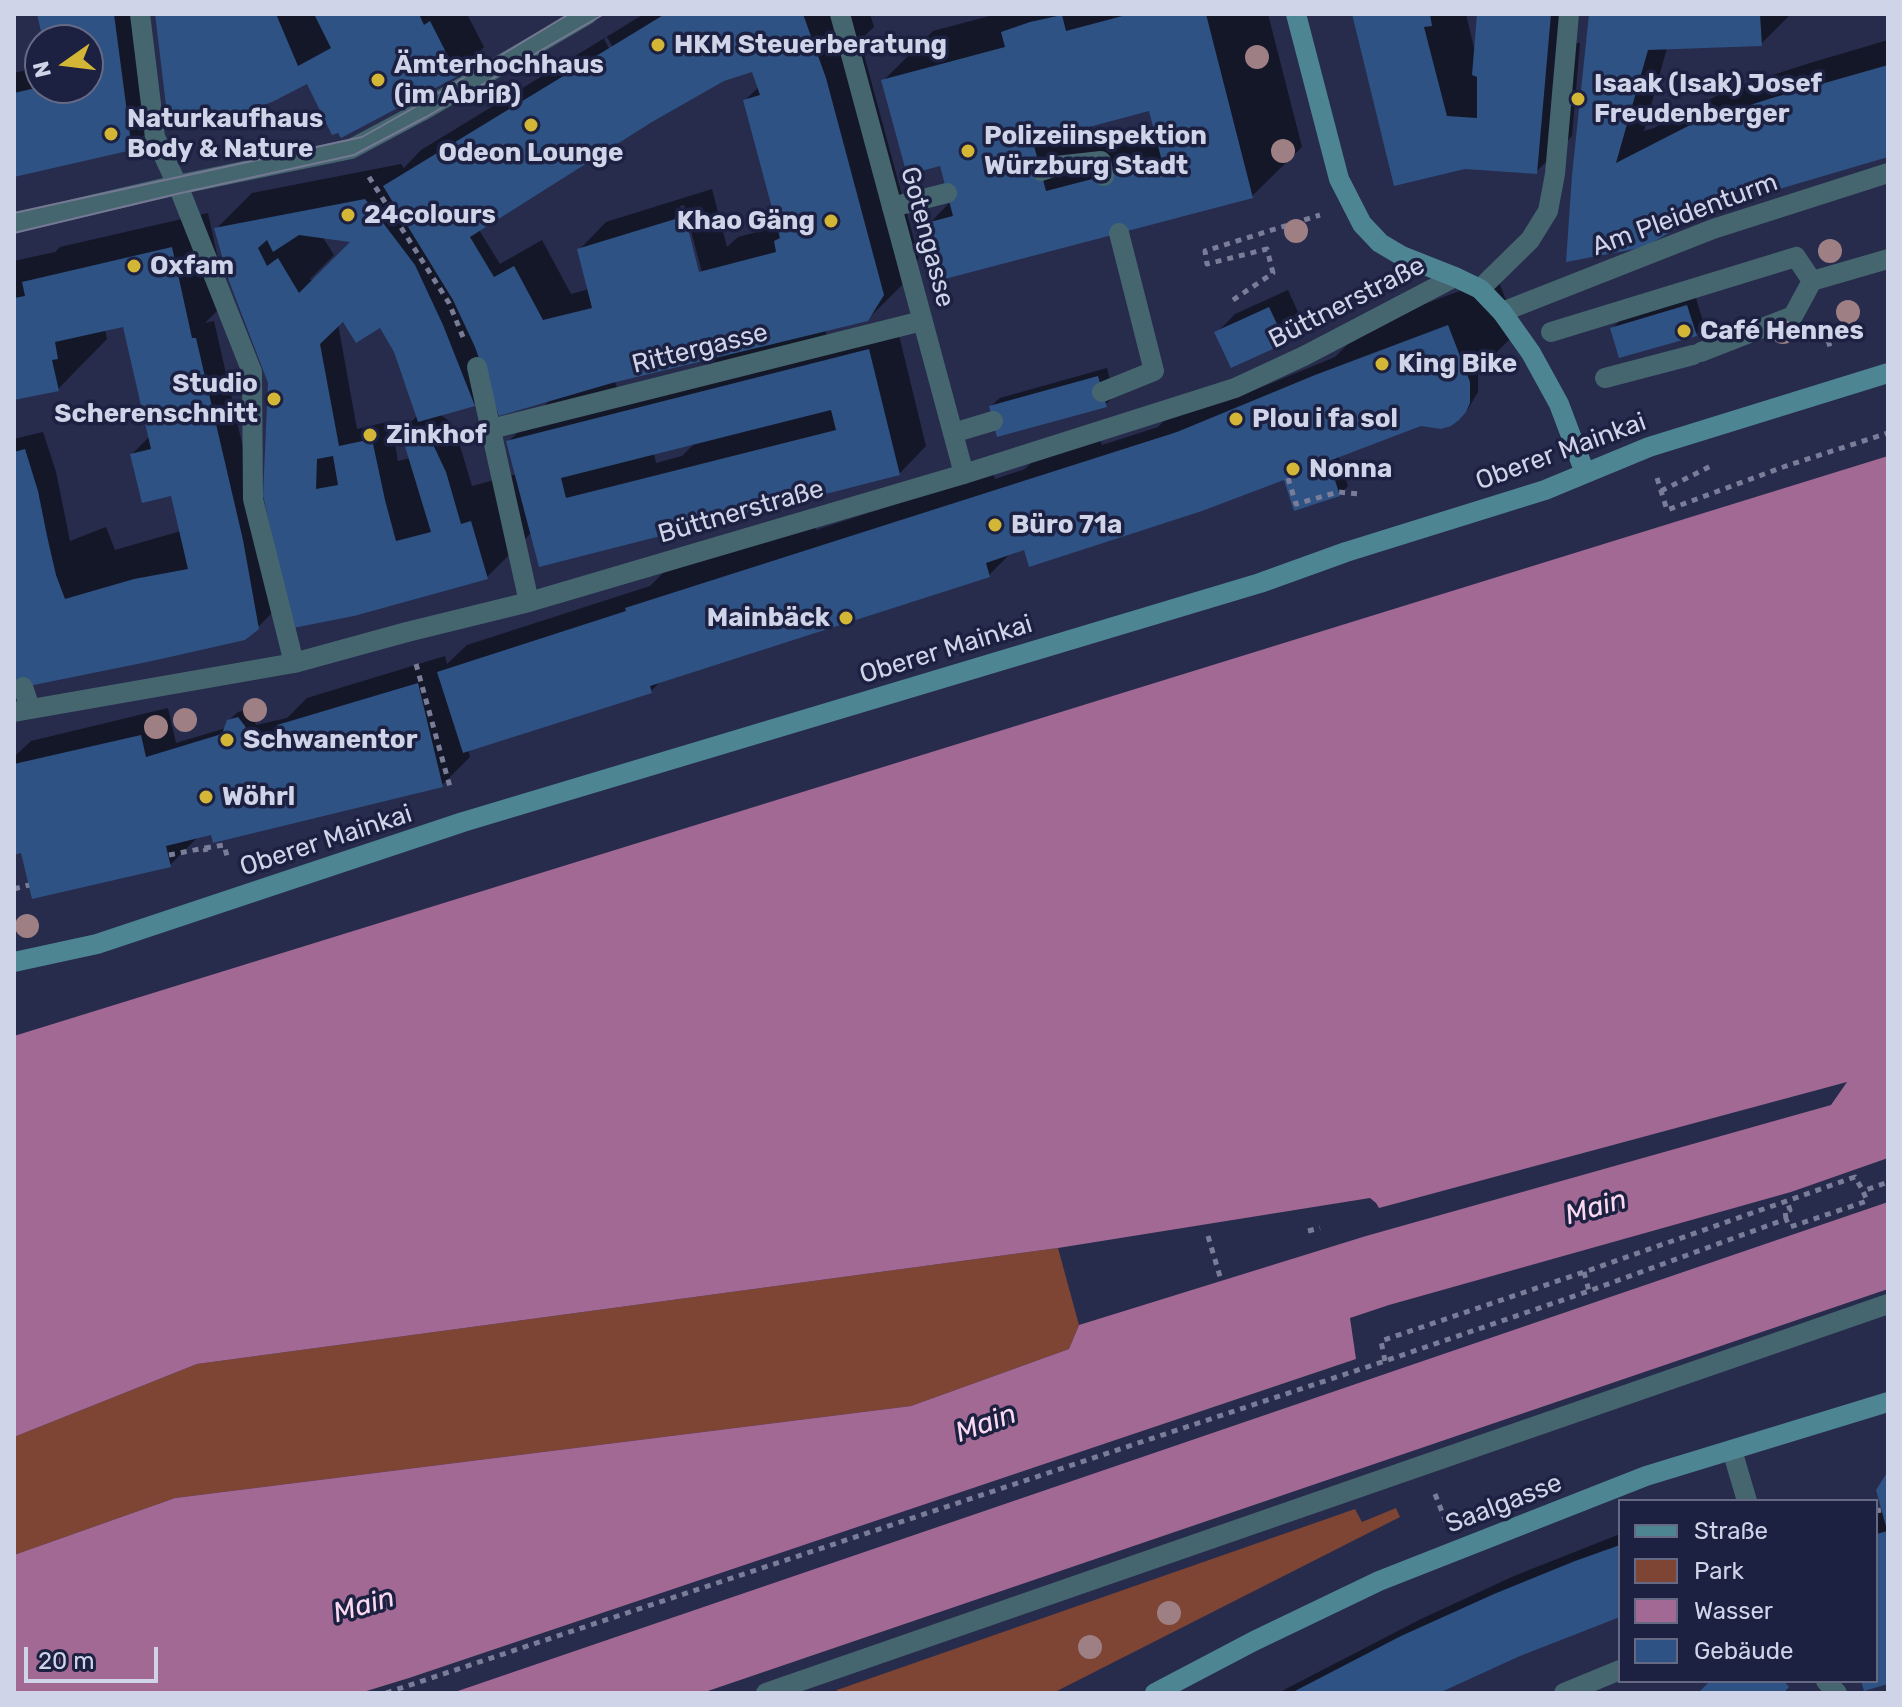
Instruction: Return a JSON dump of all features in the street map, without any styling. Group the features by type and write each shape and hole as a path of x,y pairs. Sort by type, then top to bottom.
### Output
{"street":[{"path":"140,14 155,137 252,372 253,499 294,663"},
{"path":"14,223 351,149 588,14"},
{"name":"Gotengasse","path":"840,14 964,474"},
{"path":"1296,14 1339,179 1362,224 1380,243 1402,256 1480,289 1502,312 1553,391 1585,473"},
{"path":"1480,289 1530,240 1548,211 1555,174 1569,14"},
{"path":"1041,171 1056,166 1101,161 1104,176"},
{"name":"Am Pleidenturm","path":"1502,312 1713,229 1888,173"},
{"path":"892,207 947,193"},
{"path":"1102,392 1154,371 1119,233"},
{"path":"1551,332 1796,257 1812,281"},
{"path":"1605,378 1697,353 1793,316 1812,281 1888,259"},
{"name":"Büttnerstraße","path":"22,710 294,663 529,602 964,474 1235,388 1304,356 1455,277"},
{"name":"Rittergasse","path":"491,429 922,321"},
{"path":"477,367 529,602"},
{"name":"Oberer Mainkai","path":"14,962 97,944 463,822 1260,583 1346,552 1545,490 1649,447 1888,373"},
{"path":"953,433 993,421"},
{"path":"22,710 23,687"},
{"path":"766,1693 1888,1304"},
{"name":"Saalgasse","path":"1155,1693 1379,1581 1457,1550 1646,1476 1888,1402"},
{"path":"1732,1450 1746,1499"},
{"path":"1564,1693 1618,1671"}],"path":[{"path":"351,149 449,303 477,367"},
{"path":"1233,300 1273,273 1267,249 1207,264 1205,251 1352,204"},
{"path":"1661,491 1667,510 1888,433"},
{"path":"1288,478 1296,504 1338,492 1360,494"},
{"path":"407,632 450,787"},
{"path":"169,855 206,854 224,845 227,856"},
{"path":"14,889 29,885"},
{"path":"1385,1361 1381,1341 1855,1177 1867,1201 1790,1227 1785,1211 1790,1210 1787,1201"},
{"path":"1863,1191 1888,1182"},
{"path":"386,1693 1385,1361 1786,1219"},
{"path":"1308,1231 1320,1228"},
{"path":"1208,1236 1221,1280"},
{"path":"1584,1272 1589,1291"},
{"path":"1422,1498 1434,1493 1457,1550"}],"green space":[{"path":"1058,1248 1079,1325 1069,1349 911,1406 175,1498 14,1555 14,1437 197,1364"},
{"path":"1396,1508 1400,1517 1053,1693 835,1693 1355,1509 1362,1522"}],"water":[{"name":"Main","path":"1888,456 1888,1158 1791,1192 1350,1318 1356,1359 360,1693 14,1693 14,1555 175,1498 911,1406 1069,1349 1079,1325 1366,1236 1831,1105 1847,1082 1379,1208 1370,1198 1058,1248 197,1364 14,1437 14,1036"},
{"path":"1888,1202 1888,1289 702,1693 452,1693"}],"building":[{"path":"37,14 114,14 132,150 14,177 14,93 24,91 24,104 104,104 104,24 39,24"},
{"path":"155,14 276,14 298,66 331,48 314,14 419,14 424,25 430,21 458,76 341,138 338,133 332,135 307,84 272,102 181,130 168,122"},
{"path":"665,14 803,14 826,78 884,295 868,321 612,383 499,416 475,347 453,300 383,186","holes":["752,72 760,95 743,100 780,238 774,241 776,252 699,272 685,216 577,249 592,308 543,320 514,266 494,277 470,237 652,122 724,81"]},
{"name":"Polizeiinspektion Würzburg Stadt","path":"1130,14 1206,14 1253,198 941,280 926,223 953,216 940,166 907,175 881,80 1005,47 1001,32 1030,22 1062,15 1066,31","holes":["1149,111 1162,161 1046,191 1033,142"]},
{"path":"1352,14 1430,14 1432,26 1424,27 1447,116 1477,118 1477,77 1472,75 1477,14 1551,14 1537,174 1465,169 1394,186"},
{"path":"1589,14 1760,14 1762,46 1648,50 1616,163 1694,123 1888,65 1888,157 1708,210 1645,247 1566,262"},
{"path":"365,199 415,265 475,406 418,422 394,352 380,328 356,343 343,322 320,344 339,446 372,439 396,541 431,532 400,430 412,427 430,438 446,472 461,524 471,521 488,579 354,616 293,628 263,496 268,383 229,281 214,228","holes":["299,235 350,242 299,293 278,258 267,266 258,248 267,240 273,252","333,456 338,485 316,489 317,459"]},
{"path":"172,247 243,540 259,629 245,640 14,689 14,452 25,449 38,491 56,575 65,599 134,579 188,569 171,496 142,503 130,454 151,449 123,327 55,342 58,359 52,360 59,391 14,400 14,298 25,296 22,282"},
{"path":"1687,305 1697,336 1619,358 1610,328"},
{"path":"1269,307 1286,343 1231,368 1214,332"},
{"path":"1448,325 1470,382 1470,403 1466,412 1451,426 1441,429 1421,426 1329,461 1340,496 1294,511 1284,480 1202,511 1029,567 1024,550 986,563 990,577 650,686 652,693 463,753 437,672 626,611 625,608 1177,432"},
{"path":"869,349 900,475 539,567 506,441","holes":["831,410 836,430 566,498 561,478"]},
{"path":"1098,376 1107,407 997,437 989,406"},
{"name":"Wöhrl","path":"418,683 443,787 213,843 211,835 166,846 171,867 32,899 21,853 14,855 14,764 141,735 146,757 225,733 227,720 238,717 252,746 281,739 277,725"},
{"path":"1888,1471 1888,1530 1887,1530 1876,1490"},
{"path":"1888,1531 1888,1684 1864,1691 1862,1683 1878,1683 1878,1534"},
{"path":"1618,1546 1618,1618 1520,1656 1439,1693 1291,1693 1401,1636 1575,1561"},
{"path":"1708,1683 1786,1683 1789,1687 1783,1693 1698,1693"}],"tram line":[{"path":"14,213 362,137 569,14"},
{"path":"14,233 354,155 604,14"}],"place":[{"name":"HKM Steuerberatung","path":"658,45"},
{"name":"Ämterhochhaus (im Abriß)","path":"378,80"},
{"name":"Isaak (Isak) Josef Freudenberger","path":"1578,99"},
{"name":"Odeon Lounge","path":"531,125"},
{"name":"Naturkaufhaus Body & Nature","path":"111,134"},
{"name":"Polizeiinspektion Würzburg Stadt","path":"968,151"},
{"name":"24colours","path":"348,215"},
{"name":"Khao Gäng","path":"831,221"},
{"name":"Oxfam","path":"134,266"},
{"name":"Café Hennes","path":"1684,331"},
{"name":"King Bike","path":"1382,364"},
{"name":"Studio Scherenschnitt","path":"274,399"},
{"name":"Plou i fa sol","path":"1236,419"},
{"name":"Zinkhof","path":"370,435"},
{"name":"Nonna","path":"1293,469"},
{"name":"Büro 71a","path":"995,525"},
{"name":"Mainbäck","path":"846,618"},
{"name":"Schwanentor","path":"227,740"},
{"name":"Wöhrl","path":"206,797"}]}
